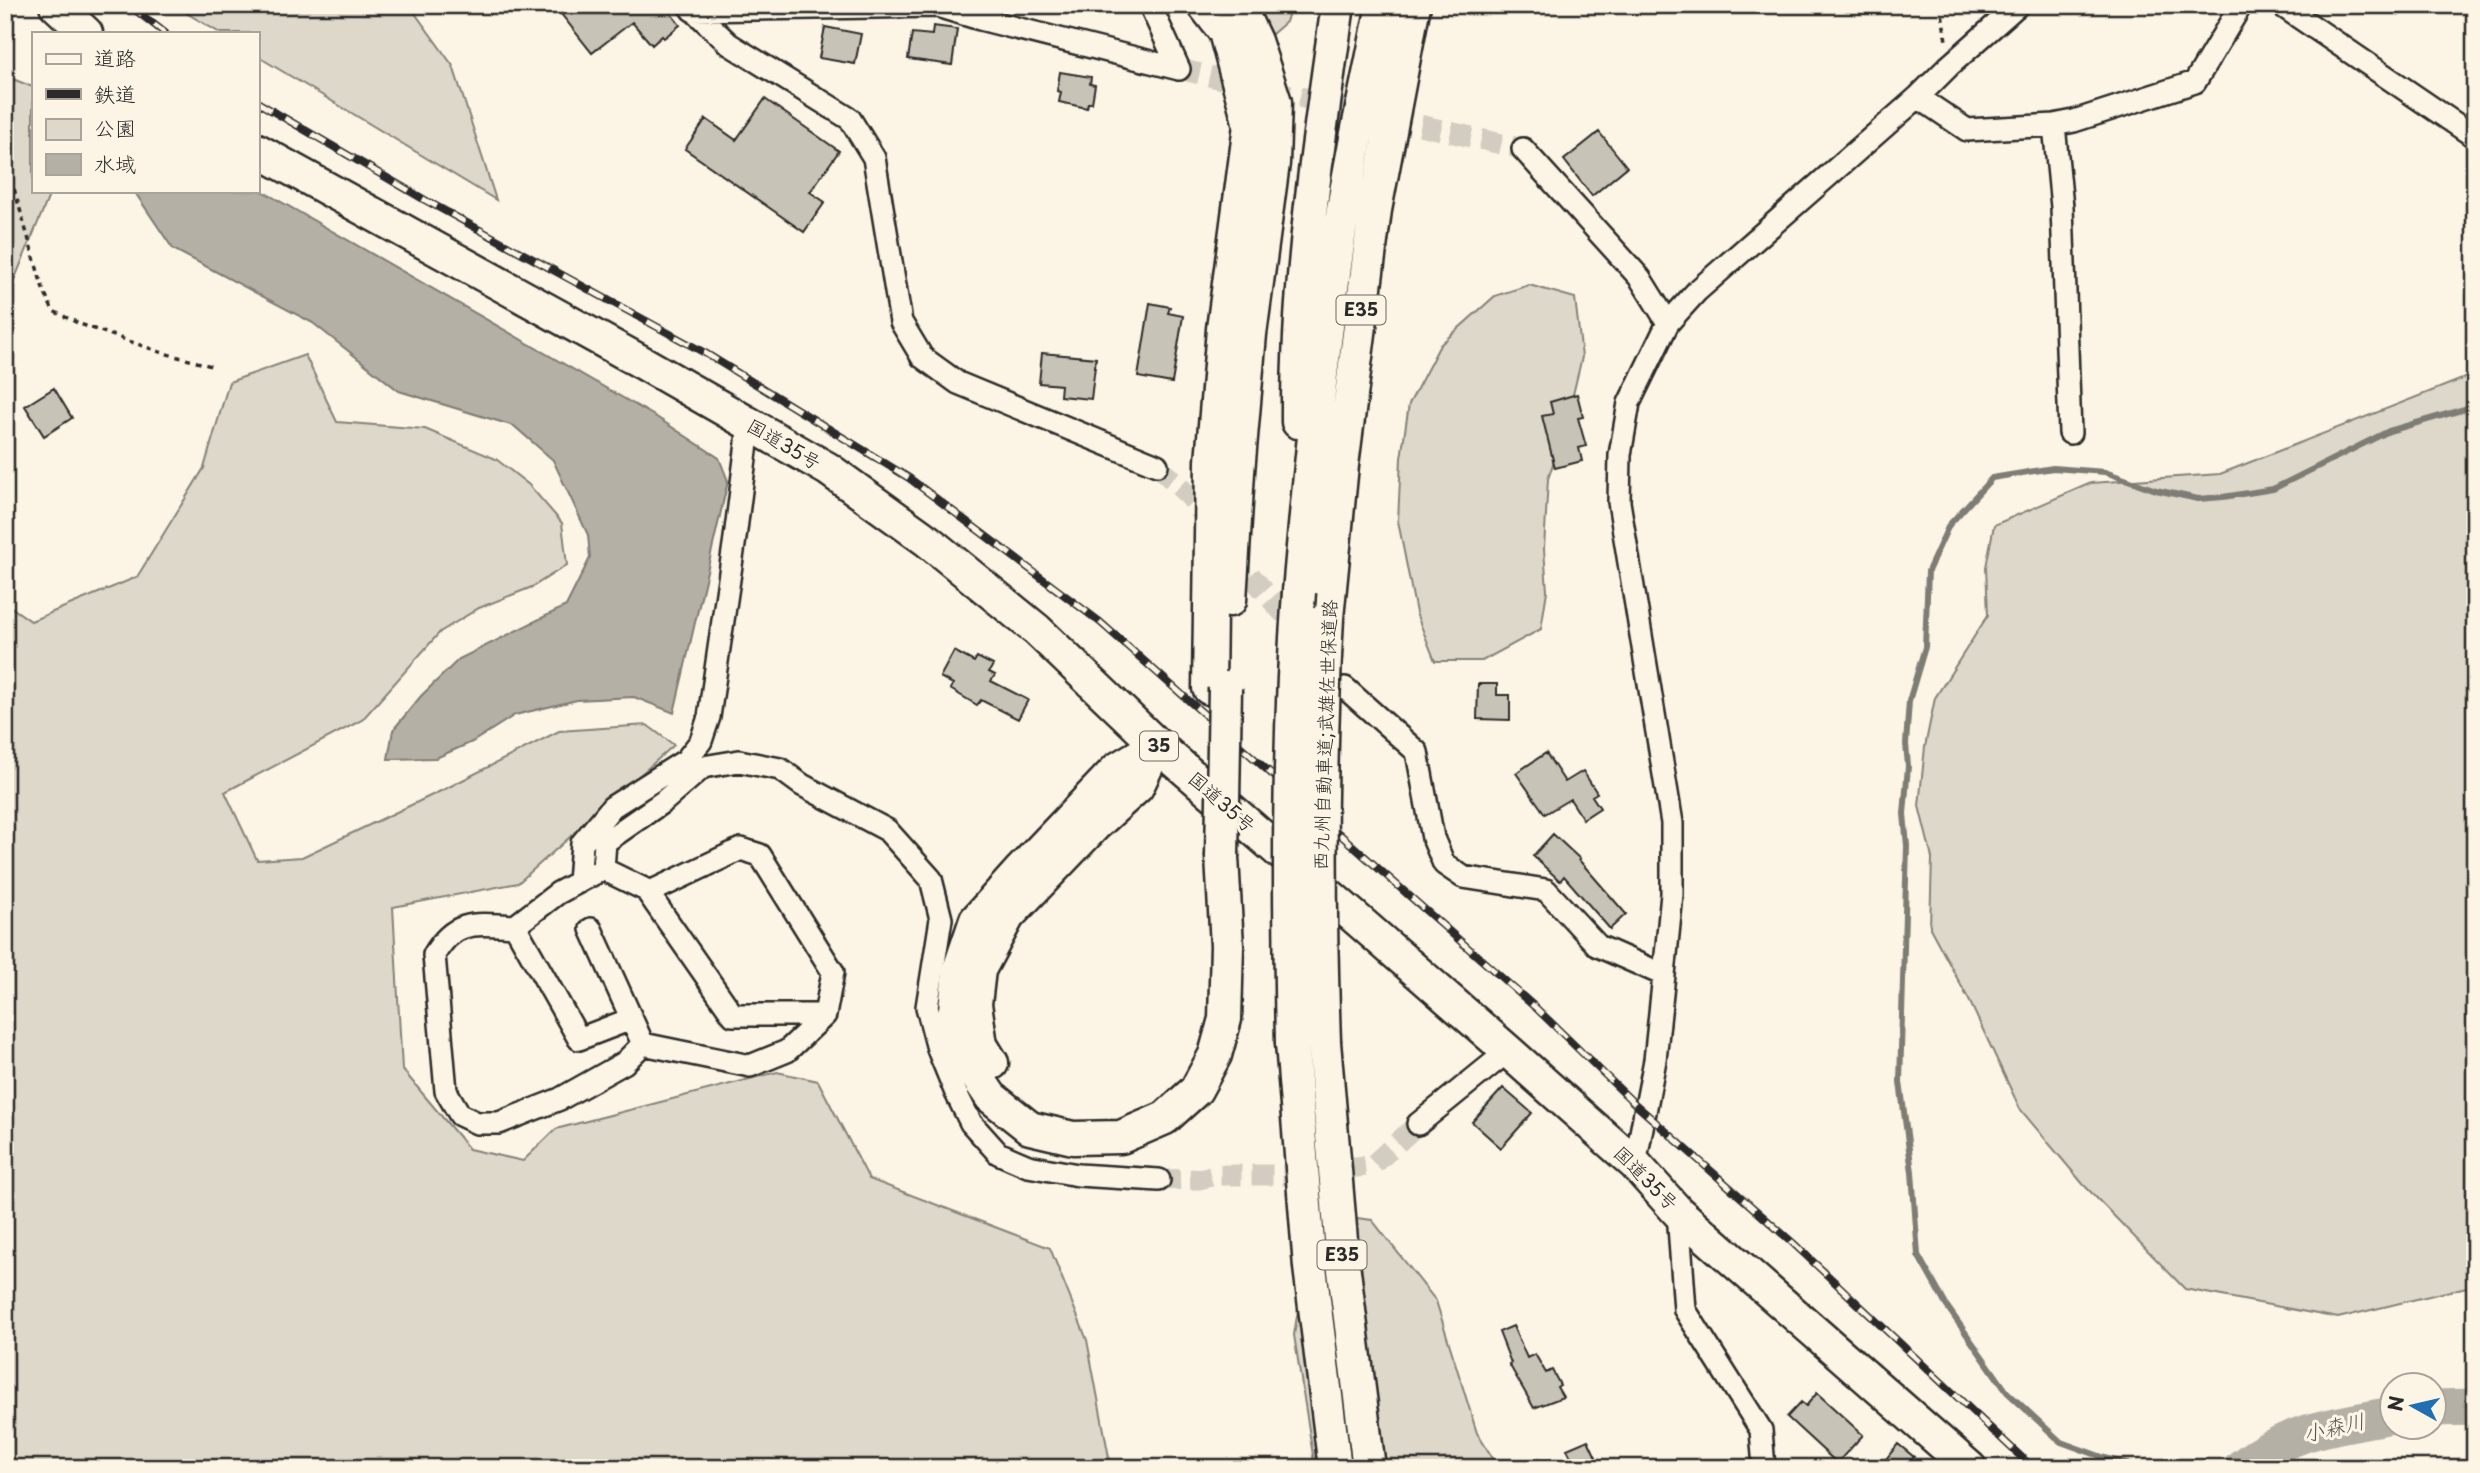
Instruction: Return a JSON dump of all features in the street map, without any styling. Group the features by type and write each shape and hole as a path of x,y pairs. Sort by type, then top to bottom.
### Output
{"highway":[{"path":"56,5 85,32"},
{"path":"1157,745 1117,769 976,920 959,970 954,1019 962,1054 991,1097 1030,1128 1073,1138 1121,1137 1165,1118 1196,1090 1215,1055 1225,1018 1227,946 1214,855 1217,688 1212,461 1223,329 1250,125 1225,32 1204,5"},
{"path":"1217,688 1250,334 1273,163 1275,102 1255,41 1238,5"},
{"path":"1299,592 1298,364 1319,132 1338,5"},
{"name":"西九州自動車道;武雄佐世保道路","path":"1335,1468 1310,1267 1292,1043 1289,907 1293,676 1310,463 1327,324 1344,207 1383,5"},
{"name":"西九州自動車道;武雄佐世保道路","path":"1369,1468 1343,1263 1324,1042 1320,916 1321,772 1327,618 1358,329 1375,210 1414,5"},
{"path":"1396,94 1421,5"},
{"name":"国道35号","path":"259,151 828,469 928,541 1037,630 1157,745 1508,1051 1634,1164 1678,1212 1970,1468"}],"street":[{"path":"690,8 937,6 1179,69 1150,5"},
{"path":"1634,1164 1655,1059 1672,894 1672,823 1619,502 1620,455 1629,403 1668,323 1697,291 1918,97 1949,65 2018,5"},
{"path":"1918,97 1967,130 2053,125 2074,121 2194,82 2241,5"},
{"path":"2281,5 2475,137"},
{"path":"690,8 729,44 850,119 874,158 901,322 922,357 958,383 1157,465"},
{"path":"2053,125 2062,207 2070,433"},
{"path":"1522,149 1640,278 1668,323"},
{"path":"579,882 582,843 612,807 686,760 701,741 709,717 736,538 748,423"},
{"path":"1345,688 1417,752 1433,838 1444,864 1463,877 1546,890 1598,946 1664,975"},
{"path":"603,869 605,842 664,801 703,766 739,761 780,769 802,785 887,830 931,879 941,919 927,1007 938,1049 956,1093 971,1123 998,1153 1028,1166 1078,1175 1159,1180"},
{"path":"643,1044 750,1066 787,1051 825,1015 833,972 760,855 741,849 648,893"},
{"path":"603,869 558,893 515,926 477,924 458,929 443,939 434,955 446,1091 460,1115 477,1124 499,1123 559,1099 624,1063 643,1044"},
{"path":"603,869 648,893 733,1015 825,1015"},
{"path":"515,926 579,1039 631,1019"},
{"path":"592,929 643,1044"},
{"path":"1418,1124 1508,1051"},
{"path":"1678,1212 1685,1310 1761,1430 1764,1468"}],"path":[{"path":"1941,5 1949,65"},
{"path":"5,173 10,175 43,289 53,311 80,324 160,352 215,367"}],"green space":[{"path":"173,5 409,5 453,66 496,200 259,57 259,32 218,32"},
{"path":"1255,5 1291,5 1286,22 1271,35"},
{"path":"5,76 32,87 32,192 51,192 8,295 5,295"},
{"path":"1529,285 1575,298 1582,357 1566,424 1548,479 1544,549 1547,591 1541,629 1482,661 1435,661 1416,613 1398,521 1401,458 1409,404 1440,345 1495,296"},
{"path":"305,355 337,422 425,429 496,459 529,485 562,523 567,565 532,587 479,608 440,632 362,720 225,792 257,860 302,857 559,731 647,725 674,745 518,883 393,907 402,1069 469,1149 523,1161 556,1129 777,1072 818,1081 869,1179 1050,1248 1087,1340 1111,1468 5,1468 5,603 31,621 137,577 204,468 229,382"},
{"path":"2475,374 2475,1285 2338,1318 2185,1289 2083,1184 2020,1109 1970,1002 1930,928 1932,858 1919,806 1925,747 1935,698 1988,615 1986,567 1994,525 2091,483 2220,474"},
{"path":"1333,1215 1372,1220 1436,1301 1477,1433 1499,1468 1315,1468 1294,1335 1308,1246"}],"water":[{"path":"259,189 658,418 719,458 728,481 674,713 634,697 577,700 515,715 472,742 436,758 388,759 393,730 421,696 459,659 566,606 590,558 588,535 553,460 514,426 399,391 313,323 173,249 135,192 259,192"}],"building":[{"path":"554,5 664,5 680,25 652,45 632,22 592,53"},
{"path":"933,26 957,29 952,65 908,59 912,33 932,35"},
{"path":"825,27 861,34 855,64 819,58"},
{"path":"1060,72 1091,77 1090,84 1095,85 1092,103 1088,103 1087,108 1059,102 1061,92 1057,91"},
{"path":"765,99 839,151 810,192 825,202 804,232 685,149 706,119 736,140"},
{"path":"1599,132 1627,167 1592,196 1564,160"},
{"path":"1150,303 1170,307 1168,313 1183,316 1172,383 1138,377"},
{"path":"1042,353 1096,358 1091,399 1060,396 1061,385 1039,383"},
{"path":"54,388 72,418 44,436 25,406"},
{"path":"1577,394 1583,417 1578,418 1586,446 1579,448 1582,461 1555,468 1542,416 1553,414 1550,402"},
{"path":"954,651 974,662 977,657 993,665 989,672 995,675 991,681 1028,700 1018,719 981,700 977,705 950,689 953,684 940,677"},
{"path":"1478,684 1497,684 1497,695 1510,695 1510,720 1477,719"},
{"path":"1546,753 1565,782 1583,771 1597,793 1592,796 1600,808 1583,819 1570,799 1545,814 1516,773"},
{"path":"1553,834 1580,859 1626,914 1610,929 1564,876 1560,881 1533,856"},
{"path":"1503,1088 1532,1113 1501,1148 1472,1122"},
{"path":"1513,1326 1527,1358 1535,1354 1546,1373 1552,1370 1563,1397 1534,1408 1509,1364 1511,1363 1499,1332"},
{"path":"1817,1393 1863,1435 1837,1463 1787,1417 1801,1402 1806,1406"},
{"path":"1588,1440 1601,1468 1576,1468 1567,1449"},
{"path":"1898,1444 1914,1457 1905,1468 1879,1468"}],"waterway":[{"path":"2141,1468 2061,1442 2007,1392 1946,1305 1918,1255 1912,1172 1900,1082 1907,846 1904,814 1908,766 1906,744 1909,701 1925,647 1928,571 1949,525 1992,478 2053,468 2105,472 2156,490 2198,499 2223,497 2273,489 2389,431 2475,406"},
{"name":"小森川","path":"2448,1408 2475,1407"},
{"name":"小森川","path":"2241,1468 2276,1445 2294,1437 2378,1418"}],"tunnel":[{"path":"1179,69 1523,149"},
{"path":"1157,465 1191,498 1211,526"},
{"path":"1230,552 1298,630"},
{"path":"1159,1180 1199,1179 1215,1175 1291,1175 1373,1165 1418,1124"}],"railway":[{"path":"129,5 164,32"},
{"path":"259,103 425,200 705,353 909,478 1100,622 1536,1008 1635,1104 1793,1243 2033,1468"}]}
